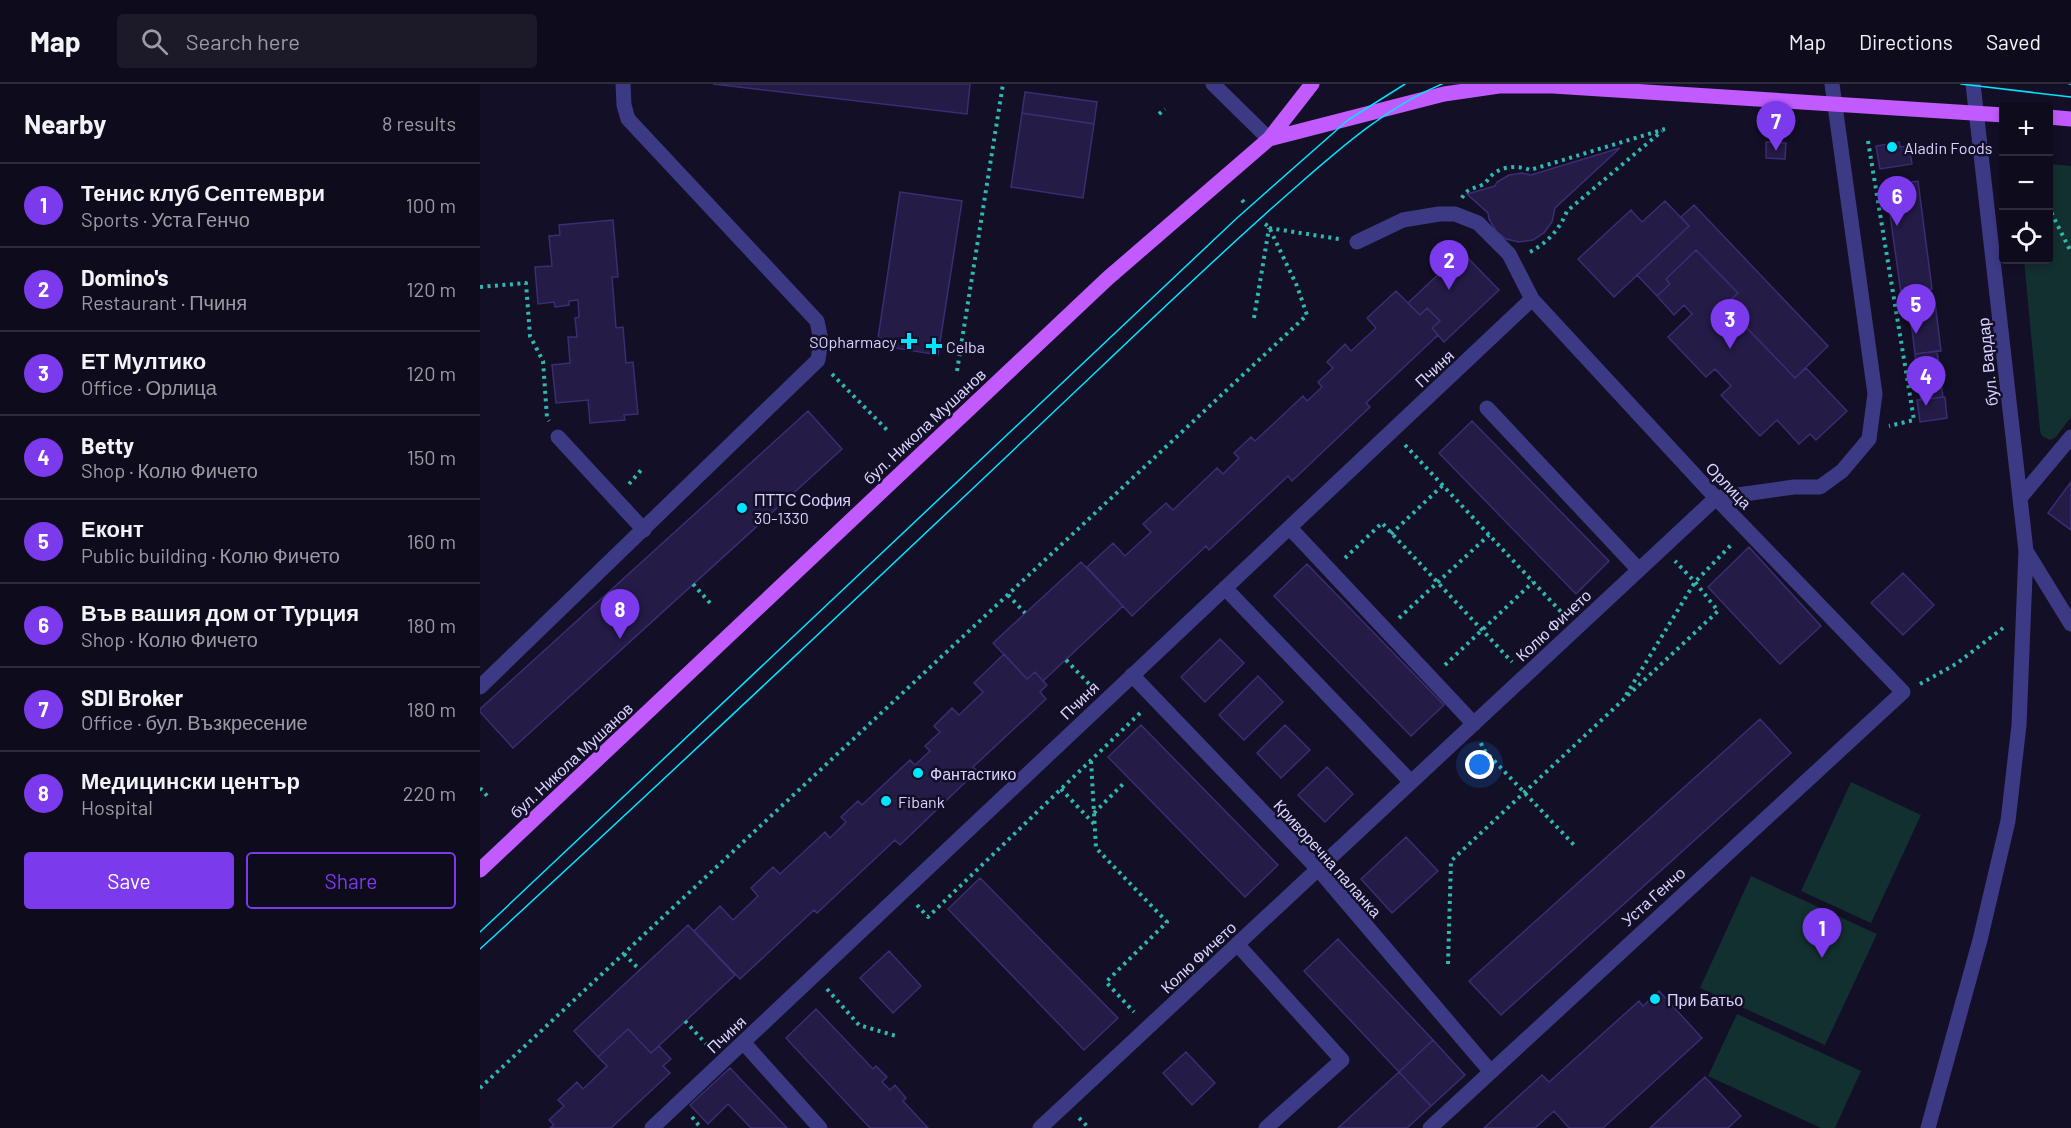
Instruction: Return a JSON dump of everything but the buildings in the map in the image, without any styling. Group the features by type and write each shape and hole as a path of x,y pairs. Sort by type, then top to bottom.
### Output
{"main road":[{"name":"бул. Никола Мушанов","path":"480,870 1108,278 1269,139 1312,84"},
{"path":"1269,139 1444,94 1499,86 1553,86 1999,115"},
{"path":"2053,117 2071,119"}],"street":[{"path":"480,687 818,360 821,340 817,321 628,119 624,105 623,84"},
{"path":"1213,84 1269,139"},
{"path":"1716,498 1794,487 1821,487 1842,471 1869,439 1875,394 1832,84"},
{"name":"бул. Вардар","path":"1973,84 2026,550 2071,624"},
{"path":"1357,242 1403,220 1439,214 1455,214"},
{"name":"Орлица","path":"1455,214 1478,223 1509,254 1532,299 1716,498 1903,692"},
{"name":"Пчиня","path":"652,1128 1532,299"},
{"path":"1487,408 1639,570"},
{"path":"2020,498 2071,437"},
{"path":"558,438 644,530"},
{"name":"Колю Фичето","path":"1040,1128 1716,498"},
{"path":"1290,528 1474,723"},
{"path":"1928,1128 1980,940 2008,821 2019,725 2026,550"},
{"path":"1225,588 1411,782"},
{"name":"Криворечна паланка","path":"1131,675 1318,869 1491,1071"},
{"name":"Уста Генчо","path":"1430,1128 1903,692"},
{"path":"1238,944 1342,1060 1266,1128"},
{"path":"743,1042 820,1128"}],"path":[{"path":"957,371 1003,84"},
{"path":"1159,114 1165,109"},
{"path":"1455,214 1465,192 1485,184 1494,173 1509,166 1530,170 1665,129 1568,211 1562,224 1546,241 1532,252 1520,255 1509,254"},
{"path":"1868,141 1914,420"},
{"path":"1242,200 1246,204"},
{"path":"2051,210 2071,252"},
{"path":"1264,224 1269,227 1357,242"},
{"path":"1254,318 1269,227"},
{"path":"480,1088 1307,315 1297,286 1269,227"},
{"path":"480,287 526,284 530,336 543,361 547,418 558,438"},
{"path":"818,360 889,432"},
{"path":"1392,431 1577,628"},
{"path":"1391,534 1443,485"},
{"path":"1331,571 1382,523 1525,676"},
{"path":"1622,701 1695,582 1747,529"},
{"path":"1386,630 1489,535"},
{"path":"1449,964 1451,861 1718,611 1695,582 1662,548"},
{"path":"1431,678 1533,582"},
{"path":"693,584 710,603"},
{"path":"1008,594 1025,613"},
{"path":"1903,692 1956,664 2024,611"},
{"path":"1066,660 1104,701"},
{"path":"904,891 928,917 1154,699"},
{"path":"1474,723 1483,749 1575,846"},
{"path":"1090,761 1096,848 1167,922 1106,982 1148,1027"},
{"path":"1094,813 1123,784"},
{"path":"480,788 490,800"},
{"path":"1060,789 1095,825"},
{"path":"624,954 640,970"},
{"path":"814,975 860,1025 896,1036"},
{"path":"685,1021 723,1061"}],"green space":[{"path":"2053,164 2071,166 2071,417 2056,437 2050,440 2042,436 2024,264 2053,264"},
{"path":"1851,782 1921,815 1871,923 1801,891"},
{"path":"1751,876 1877,934 1825,1045 1700,988"},
{"path":"1737,1014 1861,1071 1835,1128 1821,1128 1708,1076"}],"tram line":[{"path":"480,932 1237,218 1348,120 1405,84"},
{"path":"480,949 1265,215 1361,132 1400,105 1442,84"},
{"path":"1961,84 2071,97"}],"place":[{"name":"Aladin Foods","path":"1892,147"},
{"name":"SDI Broker","path":"1776,151"},
{"name":"Във вашия дом от Турция","path":"1897,226"},
{"name":"Domino's","path":"1449,290"},
{"name":"Еконт","path":"1916,334"},
{"name":"SOpharmacy","path":"909,341"},
{"name":"Celba","path":"934,346"},
{"name":"ЕТ Мултико","path":"1730,349"},
{"name":"Betty","path":"1926,406"},
{"name":"ПТТС София 30-1330","path":"742,508"},
{"name":"Медицински център","path":"620,639"},
{"name":"Фантастико","path":"918,773"},
{"name":"Fibank","path":"886,801"},
{"name":"Тенис клуб Септември","path":"1822,958"},
{"name":"При Батьо","path":"1655,999"}]}
